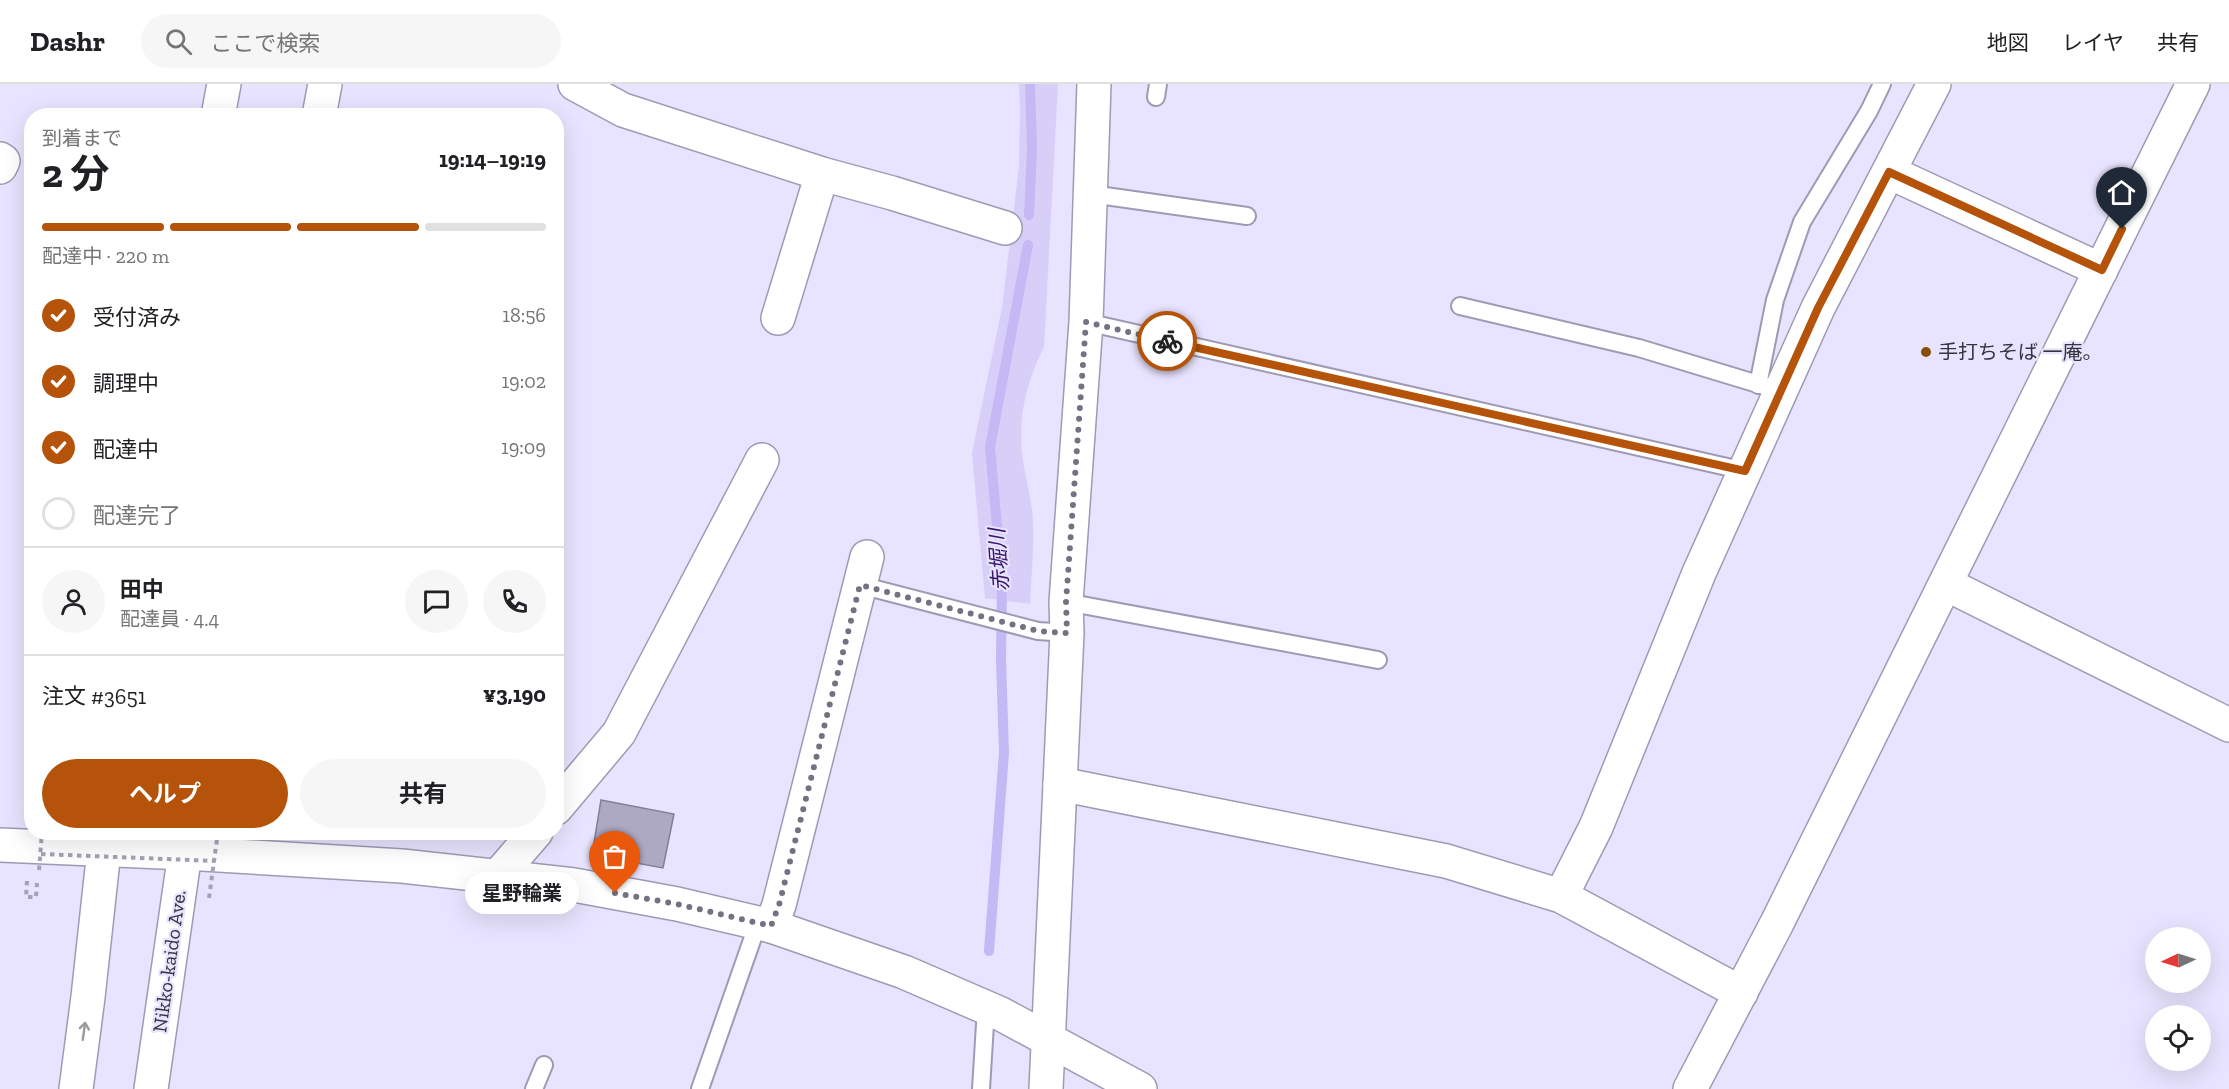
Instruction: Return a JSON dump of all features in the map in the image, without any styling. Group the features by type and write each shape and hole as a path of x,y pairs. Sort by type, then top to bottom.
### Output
{"main road":[{"path":"220,108 224,84"},
{"path":"320,108 325,84"},
{"path":"575,84 622,110 822,174 1005,228"},
{"path":"1046,1089 1067,618 1086,322 1094,84"},
{"path":"1561,896 1596,827 1700,573 1745,471 1770,388 1818,308 1934,84"},
{"path":"1690,1089 1741,993 1946,584 2193,84"},
{"path":"0,159 3,161 0,167"},
{"path":"1889,172 2102,270"},
{"path":"778,318 822,174"},
{"path":"564,798 619,733 762,460"},
{"path":"765,925 779,905 864,571"},
{"path":"1946,584 2229,725"},
{"path":"1060,784 1446,861 1561,896 1741,993"},
{"path":"498,877 529,840"},
{"path":"0,845 104,841 402,866 574,885 677,904 765,925 904,972 986,1008 1140,1089"},
{"path":"76,1089 104,841"},
{"name":"Nikko-kaido Ave.","path":"151,1089 196,849"}],"lane":[{"path":"1460,306 1639,348 1770,388 1775,300 1802,222 1869,111 1882,84"},
{"path":"1091,194 1247,216"},
{"path":"1086,322 1745,471"},
{"path":"864,571 1038,631 1067,618 1378,660"},
{"path":"700,1089 765,925"},
{"path":"981,1089 986,1008"},
{"path":"534,1089 544,1065"}],"path":[{"path":"39,870 42,840"},
{"path":"41,854 196,849 210,898"}],"shaded area":[{"path":"1019,84 1058,84 1044,347 1025,398 1021,425 1022,453 1033,517 1030,604 985,598 972,453 1002,308 1019,167"}],"building":[{"path":"601,800 674,814 663,868 592,855"}],"waterway":[{"name":"赤堀川","path":"1029,215 1032,148 1030,84"},
{"name":"赤堀川","path":"989,951 1004,753 1001,660 1002,583 990,447 1028,245"}],"way so far":[{"path":"615,893 677,904 771,926 779,905 860,585 1038,631 1067,633 1066,602 1086,322 1167,341"}],"place":[{"name":"手打ちそば 一庵。","path":"1926,352"},
{"name":"星野輪業","path":"615,893"}],"route":[{"path":"1167,341 1745,471 1818,308 1889,172 2102,270 2122,229"}]}
